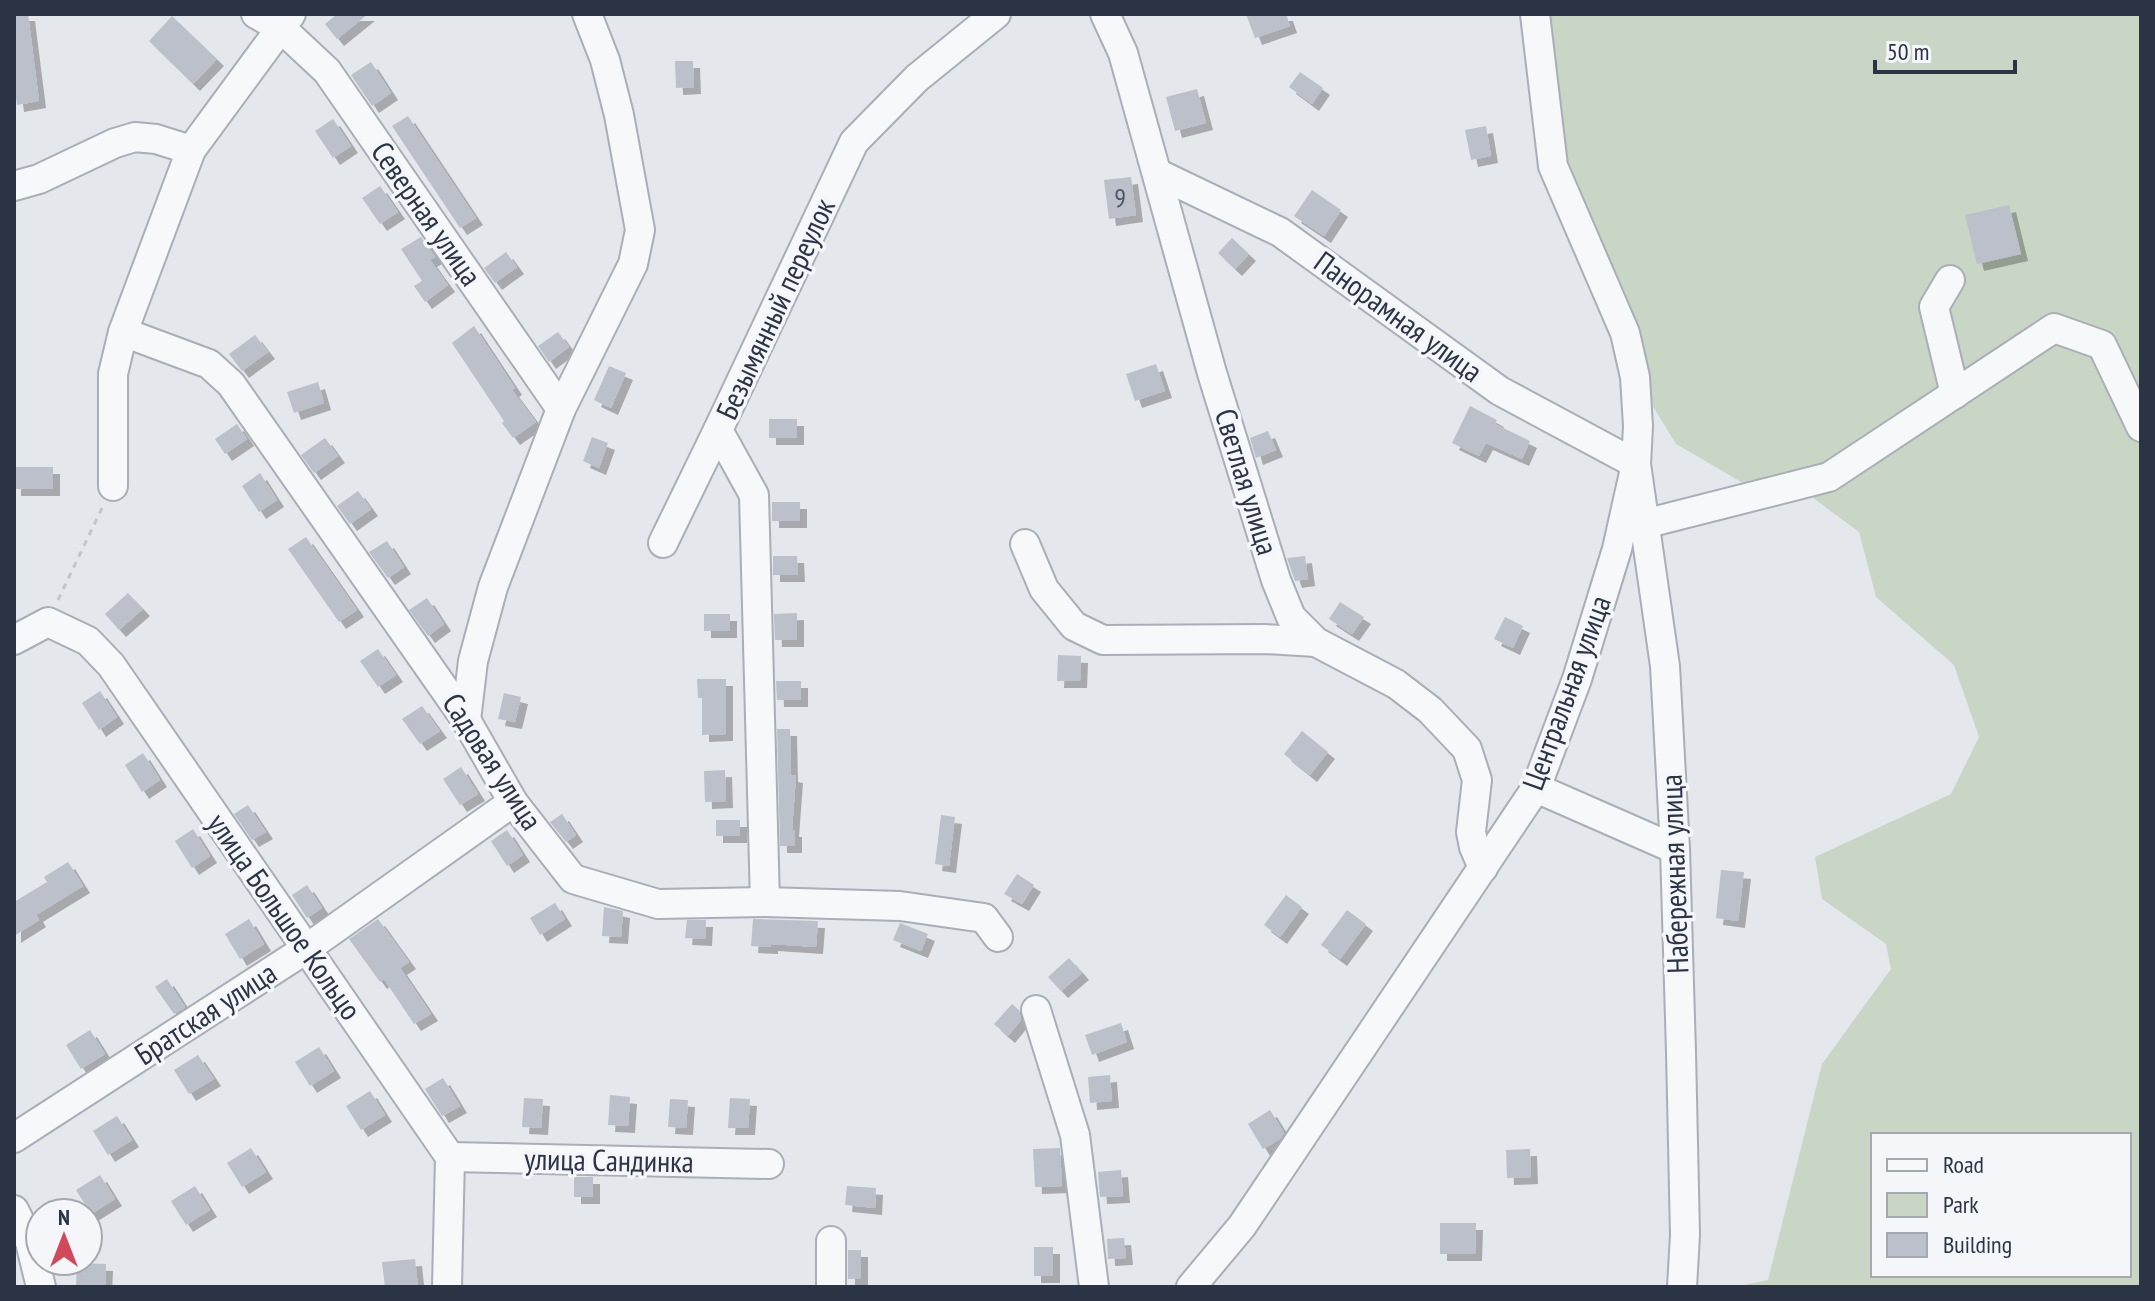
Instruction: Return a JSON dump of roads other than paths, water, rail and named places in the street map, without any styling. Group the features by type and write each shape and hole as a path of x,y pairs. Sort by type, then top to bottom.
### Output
{"street":[{"name":"Северная улица","path":"256,14 286,21 327,71 561,409"},
{"path":"466,720 473,661 493,587 561,409 633,264 640,230 609,74 587,14"},
{"name":"Безымянный переулок","path":"765,902 754,495 718,430 854,142 917,78 996,14"},
{"name":"Светлая улица","path":"1105,14 1123,53 1212,373 1276,580 1291,617 1316,642 1396,684 1430,710 1467,749 1477,780 1471,832 1483,868"},
{"name":"Центральная улица","path":"1191,1287 1242,1226 1536,788 1582,664 1617,549 1636,464 1638,426 1635,377 1625,333 1553,166 1535,14"},
{"path":"113,486 112,385 123,332 191,150 286,21"},
{"path":"14,186 39,179 115,143 135,137 156,139 191,150"},
{"name":"Панорамная улица","path":"1159,174 1280,232 1500,391 1636,464"},
{"path":"1950,280 1934,307 1955,394"},
{"path":"1644,524 1829,477 2054,328 2102,345 2141,427"},
{"name":"Садовая улица","path":"123,332 209,364 231,384 466,720 513,802 573,879 658,904 765,902 900,906 984,918 998,937"},
{"path":"663,543 718,430"},
{"name":"Набережная улица","path":"1636,464 1665,666 1675,849 1685,1235 1682,1287"},
{"path":"1025,544 1044,589 1064,614 1074,626 1103,640 1265,639 1316,642"},
{"name":"улица Большое Кольцо","path":"14,640 48,622 88,641 111,665 450,1157"},
{"path":"1536,788 1675,849"},
{"name":"Братская улица","path":"14,1138 306,949 513,802"},
{"path":"1036,1010 1075,1135 1094,1287"},
{"path":"447,1287 450,1157"},
{"name":"улица Сандинка","path":"450,1157 769,1164"},
{"path":"14,1210 30,1242 41,1287"},
{"path":"831,1241 831,1287"}]}
